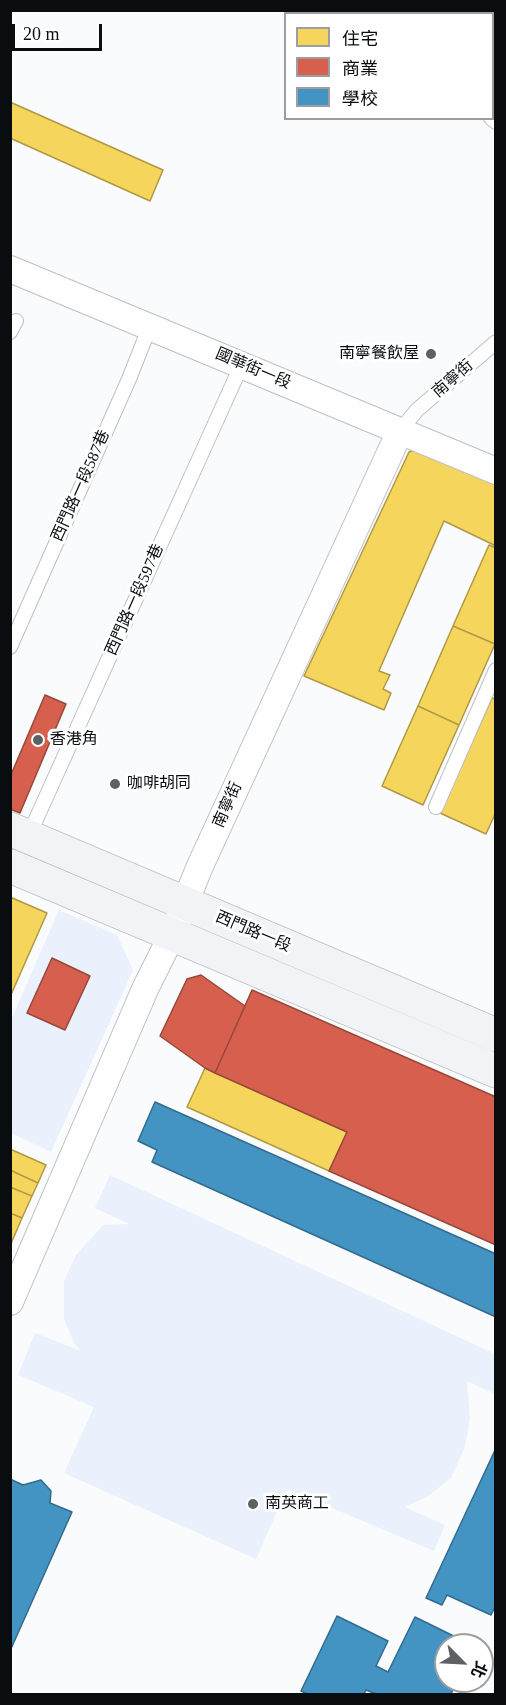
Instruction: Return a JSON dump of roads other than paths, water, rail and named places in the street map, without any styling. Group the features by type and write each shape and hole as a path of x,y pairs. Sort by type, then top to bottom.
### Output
{"street":[{"name":"國華街一段","path":"10,269 495,471"},
{"name":"南寧街","path":"10,1302 210,844 400,431"},
{"name":"西門路一段","path":"19,833 495,1035"},
{"name":"西門路一段","path":"10,866 495,1071"}],"lane":[{"name":"西門路一段587巷","path":"10,646 129,379 150,326"},
{"name":"南寧街","path":"400,431 417,410 495,342"},
{"name":"西門路一段597巷","path":"19,833 242,364"},
{"path":"436,807 495,669"}],"place":[{"name":"南寧餐飲屋","path":"431,354"},
{"name":"香港角","path":"38,740"},
{"name":"咖啡胡同","path":"115,784"},
{"name":"南英商工","path":"253,1504"}]}
